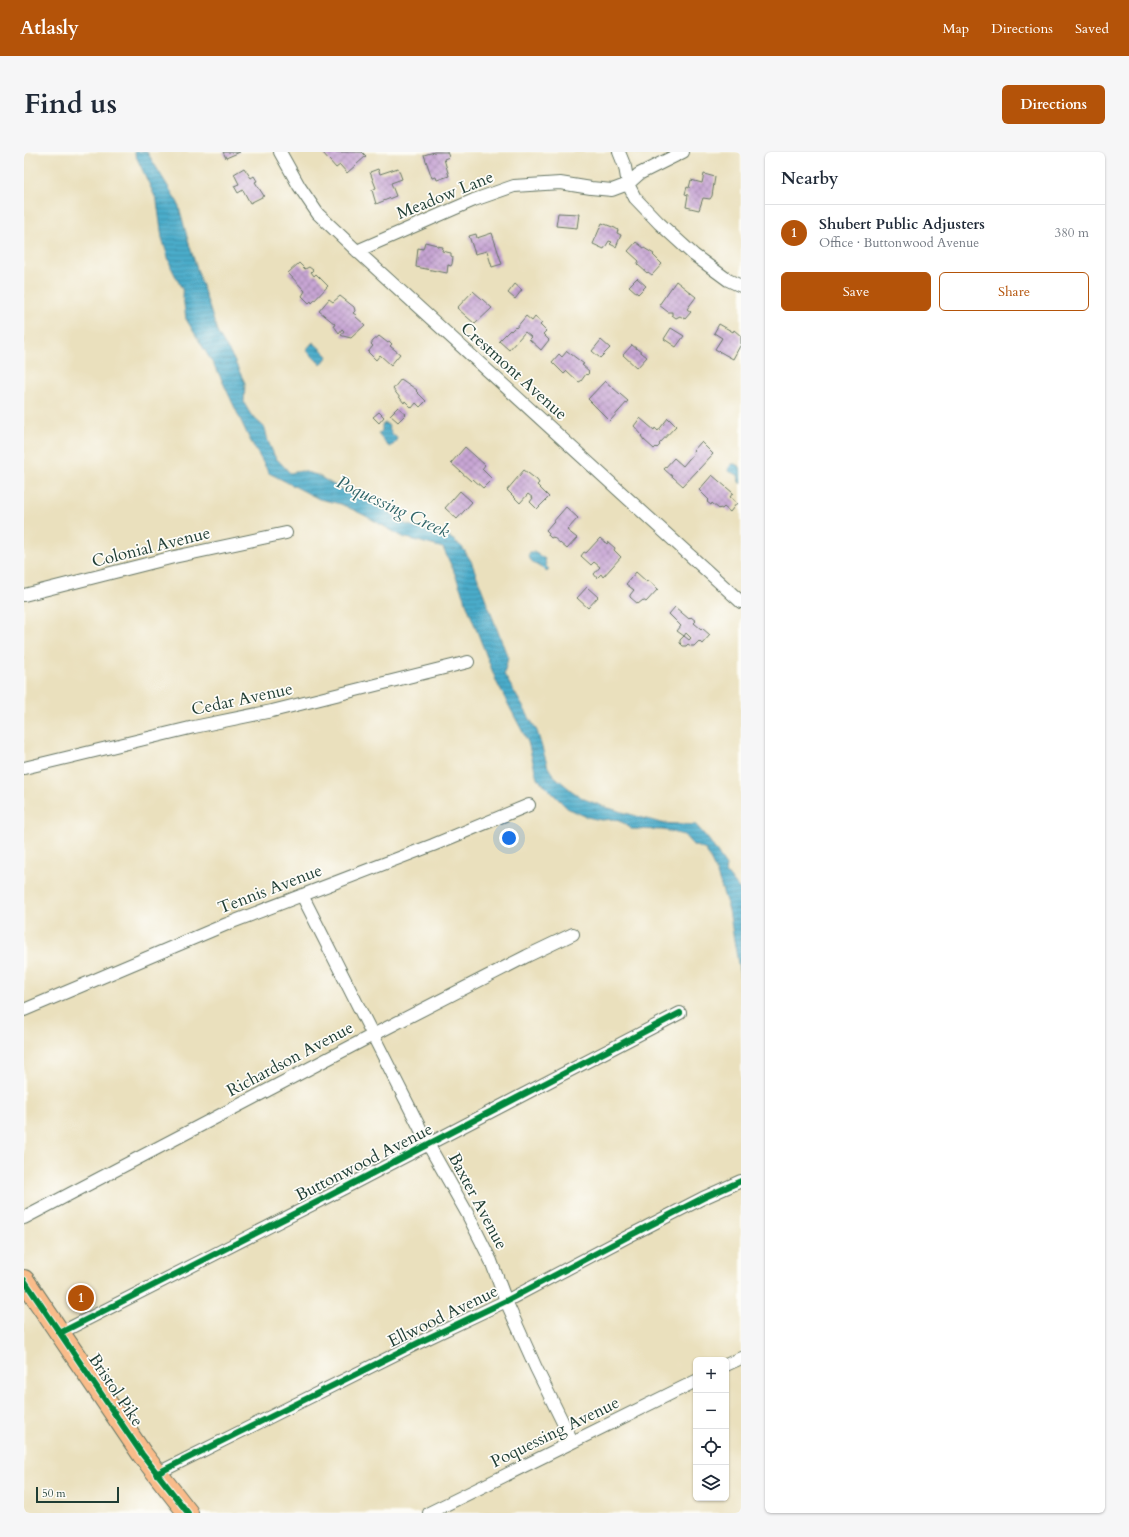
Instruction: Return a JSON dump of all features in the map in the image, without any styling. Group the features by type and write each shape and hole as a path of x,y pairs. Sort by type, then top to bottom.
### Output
{"main road":[{"name":"Bristol Pike","path":"24,1280 156,1474 188,1513"}],"street":[{"name":"Crestmont Avenue","path":"280,152 299,186 318,214 741,602"},
{"path":"618,152 625,167 628,184 635,198 659,223 694,255 728,280 741,286"},
{"name":"Meadow Lane","path":"357,251 474,200 514,186 560,183 612,190 628,184 639,174 683,152"},
{"name":"Colonial Avenue","path":"24,595 174,557 286,533"},
{"name":"Cedar Avenue","path":"24,768 194,727 272,711 468,662"},
{"name":"Tennis Avenue","path":"24,1010 227,924 302,896 529,805"},
{"name":"Baxter Avenue","path":"302,896 428,1144 467,1213 491,1261 506,1301 536,1368 572,1441"},
{"name":"Richardson Avenue","path":"24,1218 373,1035 573,934"},
{"name":"Buttonwood Avenue","path":"60,1333 680,1013"},
{"name":"Ellwood Avenue","path":"156,1474 417,1343 506,1301 703,1198 741,1181"},
{"path":"729,1364 741,1358"},
{"name":"Poquessing Avenue","path":"429,1513 693,1381"}],"water":[{"path":"134,152 147,152 178,203 189,244 218,334 233,358 245,383 244,403 251,415 265,428 268,441 275,457 290,473 302,471 317,475 339,488 377,503 405,524 446,534 462,547 471,561 508,658 504,674 537,731 548,767 553,775 584,799 605,807 661,823 696,825 709,840 726,866 725,871 741,891 741,982 729,910 716,871 706,850 693,845 684,835 663,830 631,829 626,824 614,819 601,820 587,817 567,808 537,778 528,742 497,683 453,569 443,548 403,537 341,504 319,499 269,473 250,440 219,374 186,319 182,289 171,267 162,238 157,201"},
{"path":"313,342 328,356 321,365 306,350"},
{"path":"385,423 388,425 392,434 397,438 397,441 391,447 388,446 378,434 382,431 382,425"},
{"path":"732,464 740,467 741,484 739,482 738,475 728,471"},
{"path":"530,552 534,552 545,559 546,566 549,569 547,571 532,561 528,556"}],"building":[{"path":"223,152 240,152 226,158"},
{"path":"362,152 366,156 347,173 340,165 336,168 323,153"},
{"path":"434,152 447,152 449,157 444,159 449,176 437,180 436,177 432,178 424,155"},
{"path":"244,168 251,178 254,176 257,181 255,182 264,196 250,203 243,190 238,193 234,186 239,184 234,174"},
{"path":"398,168 402,179 391,183 396,196 376,204 372,190 376,188 370,172 378,169 380,174"},
{"path":"704,174 715,177 712,196 710,199 703,198 699,210 686,207 688,195 685,194 687,187 689,188 691,180 702,183"},
{"path":"558,213 579,214 577,228 556,226"},
{"path":"602,223 615,228 618,230 617,233 621,235 616,247 610,244 612,242 609,241 604,249 593,244"},
{"path":"492,233 502,264 492,267 487,251 475,254 469,236 476,234 477,238"},
{"path":"425,242 443,247 442,251 451,253 451,256 453,257 452,264 451,266 448,265 447,273 416,267 418,248 423,249"},
{"path":"636,242 654,254 653,255 662,264 652,275 648,272 647,273 637,264 639,261 628,251"},
{"path":"299,263 305,269 309,267 313,270 311,272 314,276 316,274 328,286 312,303 311,301 309,303 302,296 305,291 288,273"},
{"path":"637,278 646,286 638,294 629,286"},
{"path":"676,281 696,297 687,309 691,312 685,319 680,316 676,318 672,315 672,312 668,312 659,305"},
{"path":"515,284 522,290 515,299 508,293"},
{"path":"473,291 492,308 475,324 457,308"},
{"path":"340,296 354,307 355,311 353,313 365,325 351,338 341,335 344,331 342,329 339,333 334,326 335,324 319,311 329,299 333,302"},
{"path":"526,316 532,321 535,317 542,323 540,325 546,331 543,334 549,340 541,350 529,339 531,337 525,332 509,350 499,341 510,330 511,331 515,327 516,328"},
{"path":"719,324 733,332 734,330 741,336 741,344 733,359 715,349 722,338 714,333"},
{"path":"671,328 684,336 676,347 664,339"},
{"path":"379,336 388,343 389,341 392,344 390,346 400,354 391,365 380,355 376,360 368,352 373,346 371,344 373,341"},
{"path":"601,340 610,348 600,358 592,351"},
{"path":"632,345 647,357 637,368 623,355"},
{"path":"567,351 584,364 582,365 589,371 589,373 587,375 586,374 579,382 567,371 564,374 552,362 559,354 562,357"},
{"path":"401,379 417,390 416,391 426,401 420,407 416,403 412,408 405,401 404,403 393,389"},
{"path":"605,381 628,401 610,421 588,399"},
{"path":"398,407 406,414 398,422 390,415"},
{"path":"379,412 384,417 379,423 373,417"},
{"path":"640,418 654,430 655,428 658,431 668,418 676,426 659,444 660,445 654,449 644,440 641,436 642,435 634,426"},
{"path":"701,442 713,454 683,486 664,469 674,458 683,466"},
{"path":"465,447 485,465 482,469 492,479 483,488 473,479 471,481 451,463"},
{"path":"524,470 537,480 539,483 537,485 549,497 537,509 530,502 533,498 528,494 520,503 507,490"},
{"path":"712,475 733,493 730,497 737,503 730,512 724,507 719,509 712,503 711,505 707,502 709,500 699,490"},
{"path":"460,491 472,502 457,519 445,508"},
{"path":"566,507 578,518 567,530 577,538 567,549 553,537 551,538 546,530"},
{"path":"600,538 615,548 614,550 621,557 603,577 601,574 597,578 594,574 600,567 594,562 591,565 581,556 584,552 586,553"},
{"path":"636,572 658,589 646,602 643,600 638,604 630,597 634,590 626,584"},
{"path":"587,587 598,597 588,608 577,598"},
{"path":"675,607 689,619 691,617 696,621 694,623 710,635 702,644 699,641 694,646 688,644 683,646 680,643 680,640 684,636 677,631 681,626 669,614","holes":["686,633 691,638 689,640 684,636"]}],"cycle path":[{"path":"60,1333 325,1198 680,1013"},
{"path":"156,1474 424,1340 506,1301 703,1198 741,1181"},
{"path":"24,1280 142,1454 188,1513"}],"place":[{"name":"Shubert Public Adjusters","path":"81,1298"}],"water label":[{"name":"Poquessing Creek","path":"393,507"}]}
